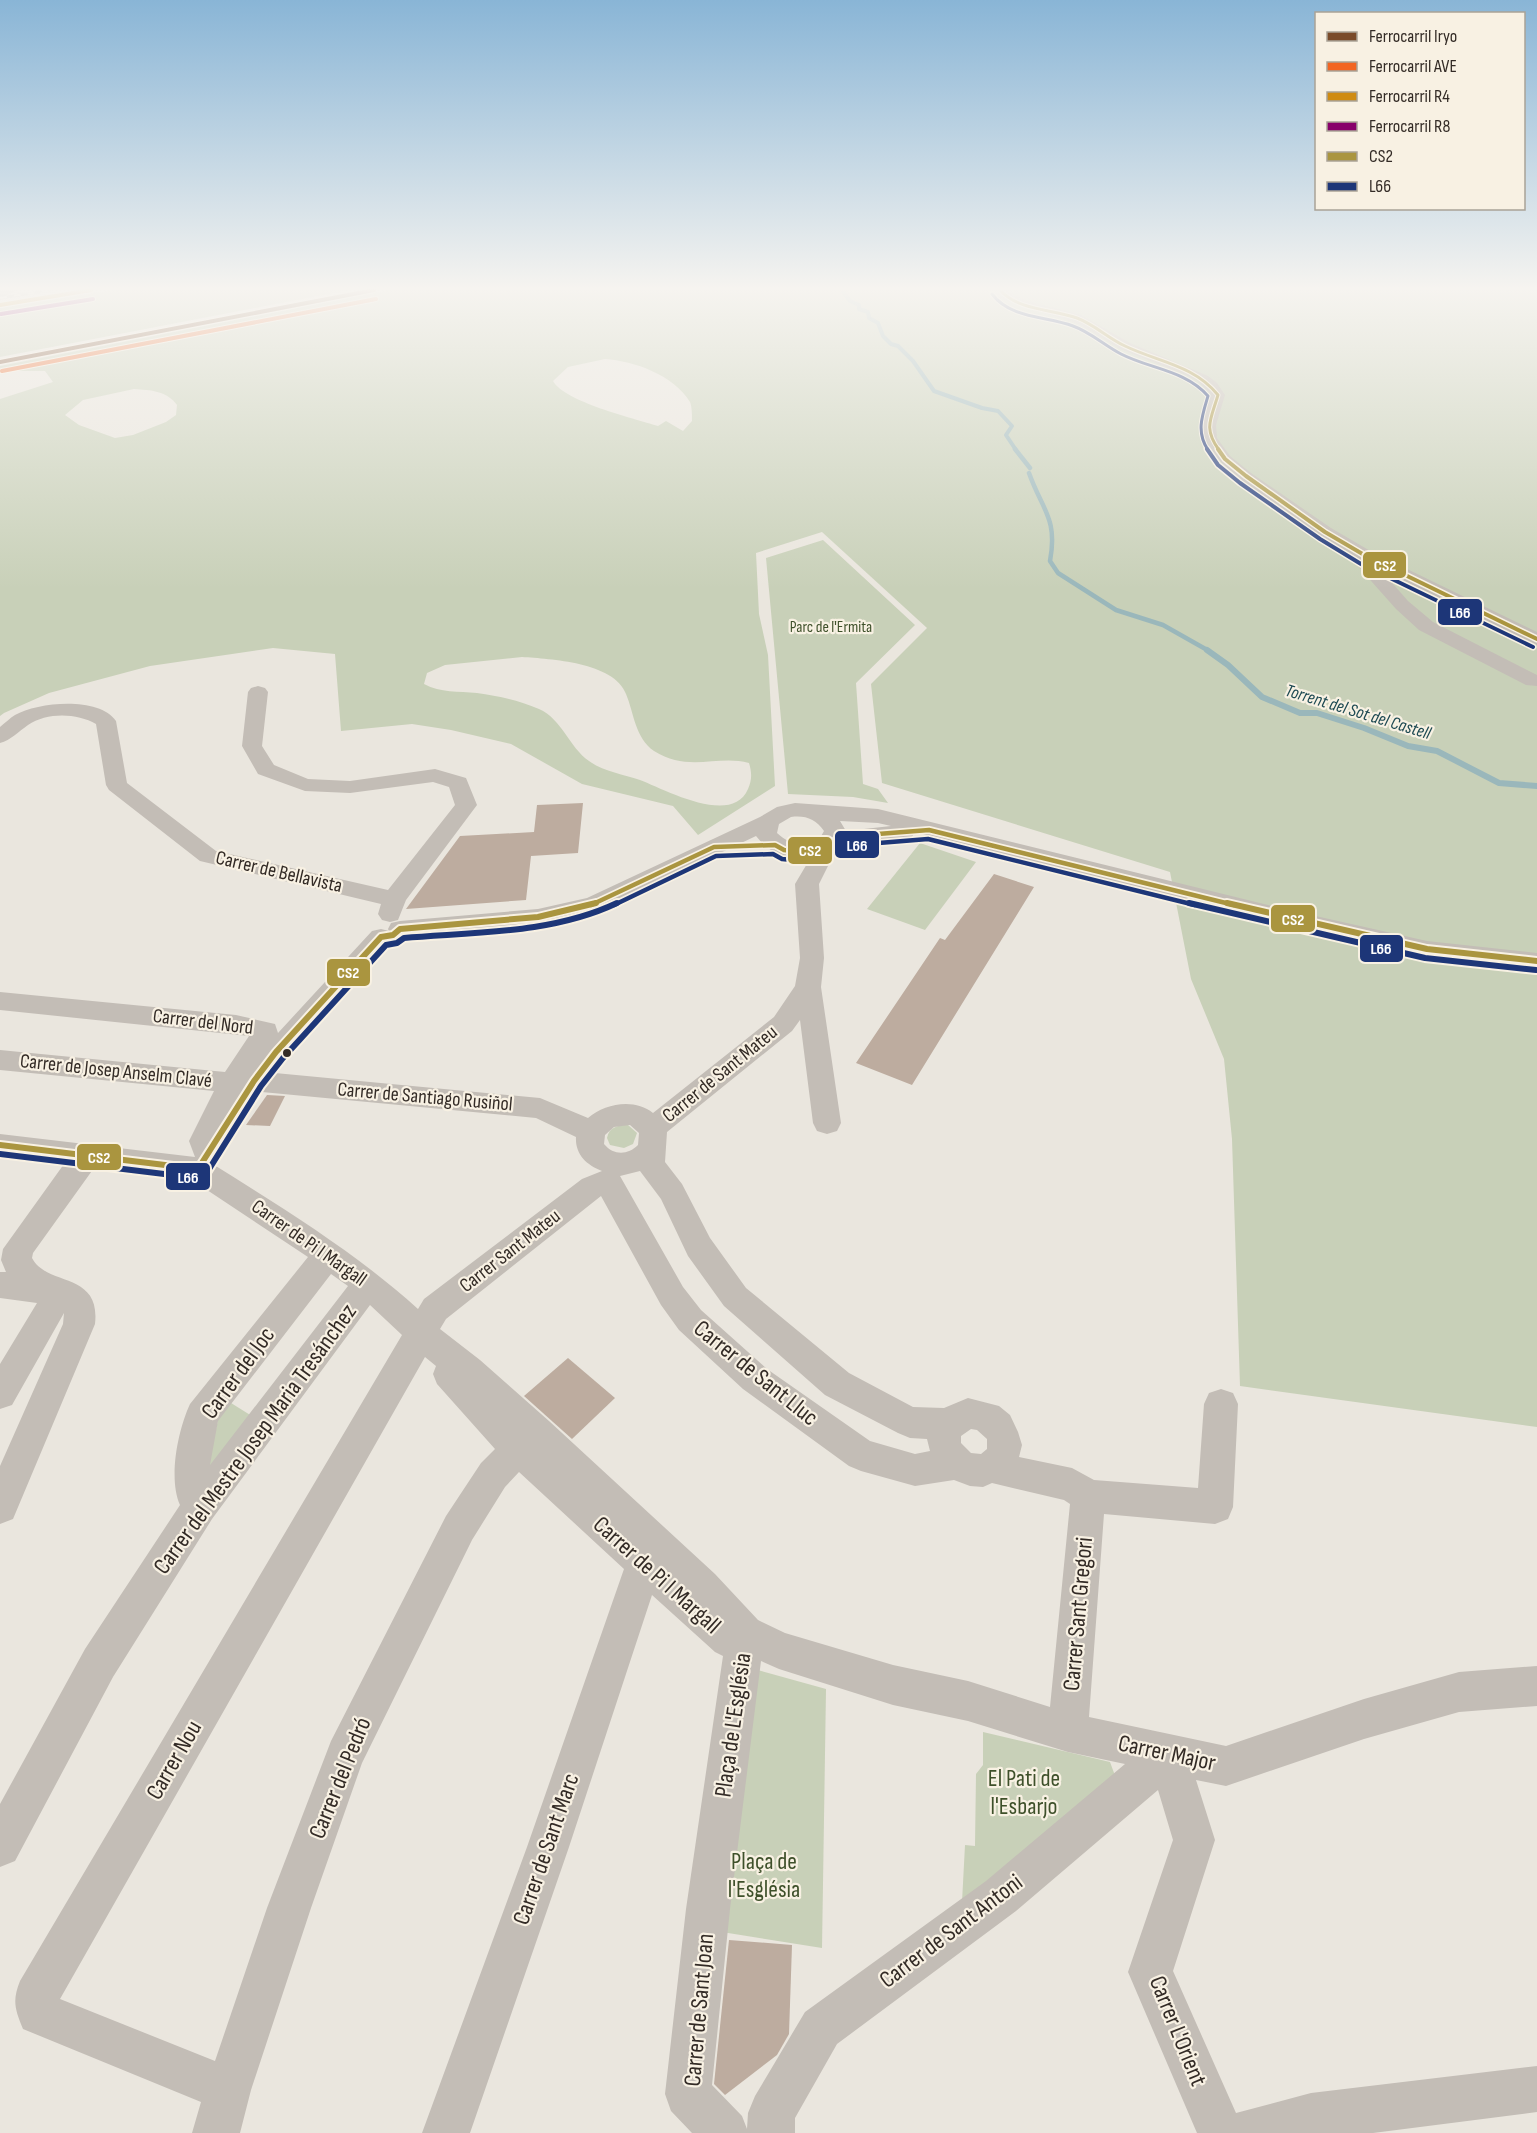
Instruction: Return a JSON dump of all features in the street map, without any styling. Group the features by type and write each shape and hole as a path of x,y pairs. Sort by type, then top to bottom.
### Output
{"street":[{"path":"1215,390 1218,394 1209,425 1210,438 1225,459 1325,532 1415,580 1537,639"},
{"path":"1351,547 1402,605 1426,626 1535,683"},
{"path":"1387,588 1397,582 1415,580"},
{"path":"1415,580 1411,592 1423,609 1535,683"},
{"path":"1423,609 1422,603 1427,599 1457,600"},
{"path":"0,1145 87,1155 202,1161 243,1082 276,1052 391,921 441,840 466,805 458,783 435,775 350,787 305,785 266,769 252,746 258,692"},
{"name":"Carrer de Bellavista","path":"0,736 23,719 62,709 90,712 106,721 117,785 208,856 391,921"},
{"path":"391,921 538,917 594,904 768,822 782,813 793,810 878,816 1280,916 1427,949 1537,961"},
{"path":"807,884 835,831 830,821 818,813"},
{"path":"768,822 766,834 779,847"},
{"path":"714,846 779,847 801,852 818,849 828,843 852,836 929,830"},
{"name":"Carrer de Sant Mateu","path":"652,1140 783,1024 808,987 812,958 807,884 779,847"},
{"path":"808,987 827,1123"},
{"name":"Carrer del Nord","path":"0,1001 236,1024 266,1031 243,1082"},
{"name":"Carrer de Josep Anselm Clavé","path":"0,1060 243,1082"},
{"name":"Carrer de Santiago Rusiñol","path":"243,1082 540,1108 591,1131"},
{"path":"628,1114 638,1116 652,1140 637,1162 613,1173 609,1164 594,1154 590,1147 591,1131 606,1118 628,1114"},
{"name":"Carrer de Sant Lluc","path":"652,1140 651,1164 672,1192 699,1247 735,1297 837,1384 910,1422 947,1424"},
{"path":"0,1507 79,1324 81,1306 73,1297 20,1269 16,1260 18,1249 87,1155"},
{"name":"Carrer de Pi I Margall","path":"202,1161 280,1221 368,1283 430,1341 468,1370 537,1432 725,1610 745,1633 728,1639 518,1449 450,1374 430,1341"},
{"name":"Carrer de Sant Lluc","path":"613,1173 672,1296 690,1320 755,1379 861,1455 915,1470 949,1465 953,1462"},
{"name":"Carrer Sant Mateu","path":"430,1341 435,1309 613,1173"},
{"name":"Carrer del Joc","path":"199,1507 194,1498 192,1461 202,1415 328,1256"},
{"name":"Carrer del Mestre Josep Maria Tresánchez","path":"0,1846 99,1663 199,1507 368,1283"},
{"path":"0,1285 60,1292"},
{"path":"0,1394 60,1292"},
{"name":"Carrer Nou","path":"228,2090 39,2013 36,1997 376,1413 430,1341"},
{"path":"992,1467 1072,1485 1088,1496 1215,1507 1221,1404"},
{"path":"968,1413 985,1416 997,1424 1004,1437 1005,1450 1000,1460 992,1467 982,1470 967,1469 953,1462 945,1449 943,1437 947,1424 955,1417 968,1413"},
{"name":"Carrer del Pedró","path":"216,2133 228,2090 290,1908 345,1755 459,1528 493,1475 518,1449"},
{"name":"Carrer Sant Gregori","path":"1068,1732 1088,1496"},
{"name":"Carrer de Sant Marc","path":"446,2133 548,1847 644,1564"},
{"name":"Plaça de L'Església","path":"708,1909 745,1633 779,1650 831,1666"},
{"name":"Carrer Major","path":"831,1666 893,1685 968,1701 1068,1732 1226,1766 1364,1719 1459,1692 1537,1686"},
{"name":"Carrer de Sant Antoni","path":"771,2133 772,2113 821,2028 1001,1896 1168,1755"},
{"name":"Carrer L'Orient","path":"1168,1755 1194,1840 1150,1972 1221,2133"},
{"name":"Carrer de Sant Joan","path":"708,1909 688,2094 725,2133"},
{"path":"1245,2133 1311,2117 1537,2089"}],"green space":[{"path":"29,390 131,390 83,400 65,415 79,425 115,438 133,435 166,422 176,415 177,405 173,400 163,394 139,390 561,390 571,396 617,414 658,426 666,421 683,431 692,421 692,409 690,402 680,390 1537,390 1537,1427 1240,1386 1232,1139 1224,1059 1191,979 1170,872 882,783 871,684 927,628 822,532 756,553 759,614 768,655 775,786 698,835 673,806 582,784 511,744 451,730 412,724 341,731 335,654 273,648 150,666 49,693 0,716 0,399","holes":["522,657 580,664 609,675 619,683 626,694 639,732 654,751 679,761 726,760 749,763 751,776 748,789 740,800 728,805 713,805 680,797 640,780 601,768 589,761 554,719 539,709 501,697 443,690 424,684 427,673 445,665"]},
{"name":"Parc de l'Ermita","path":"823,540 915,625 856,683 863,784 878,789 888,803 853,797 788,794 766,558"},
{"path":"920,843 976,862 925,930 867,909"},
{"path":"628,1125 637,1133 633,1144 624,1148 610,1145 607,1138 610,1131 617,1126"},
{"path":"223,1398 255,1418 201,1495"},
{"name":"Plaça de l'Església","path":"729,1662 826,1689 822,1948 697,1928"},
{"name":"El Pati de l'Esbarjo","path":"983,1732 1110,1762 1117,1781 962,1902 965,1845 975,1846 976,1774 983,1765"}],"building":[{"path":"583,803 578,853 531,856 526,900 406,909 460,836 534,832 537,805"},
{"path":"994,874 1034,887 912,1085 856,1063 940,938 945,940"},
{"path":"267,1095 285,1096 270,1126 246,1125"},
{"path":"568,1358 615,1398 572,1439 524,1396"},
{"path":"729,1940 792,1945 789,2034 777,2055 725,2095 714,2084"}],"waterway":[{"name":"Torrent del Sot del Castell","path":"933,390 982,408 998,411 1012,426 1006,435 1016,450"},
{"name":"Torrent del Sot del Castell","path":"1015,449 1030,468"},
{"name":"Torrent del Sot del Castell","path":"1029,473 1050,524 1052,534 1050,561 1058,573 1116,610 1163,625 1209,651"},
{"name":"Torrent del Sot del Castell","path":"1207,650 1228,665 1262,697 1300,713 1317,713 1364,728 1408,746 1437,751 1499,783 1537,786"}],"transit line":[{"name":"L66","path":"1202,390 1208,396 1200,424 1202,441 1218,465 1240,483 1320,539 1361,564 1533,647"},
{"name":"CS2","path":"1214,390 1218,395 1209,425 1210,438 1225,459 1246,476 1325,532 1366,556 1537,639"},
{"name":"CS2","path":"198,1169 254,1081 276,1052 381,937 393,935 400,929 538,917 594,904 714,847 775,845 784,850 801,852 818,849 830,842 852,836 929,830 1280,916 1427,949 1537,961"},
{"name":"L66","path":"206,1174 261,1086 283,1058 386,945 397,943 404,938 539,926 596,913 716,856 773,854 782,859 802,861 820,858 834,850 854,845 928,839 1278,925 1425,958 1536,970"},
{"name":"CS2","path":"0,1145 198,1169"},
{"name":"L66","path":"0,1154 197,1178"}]}
